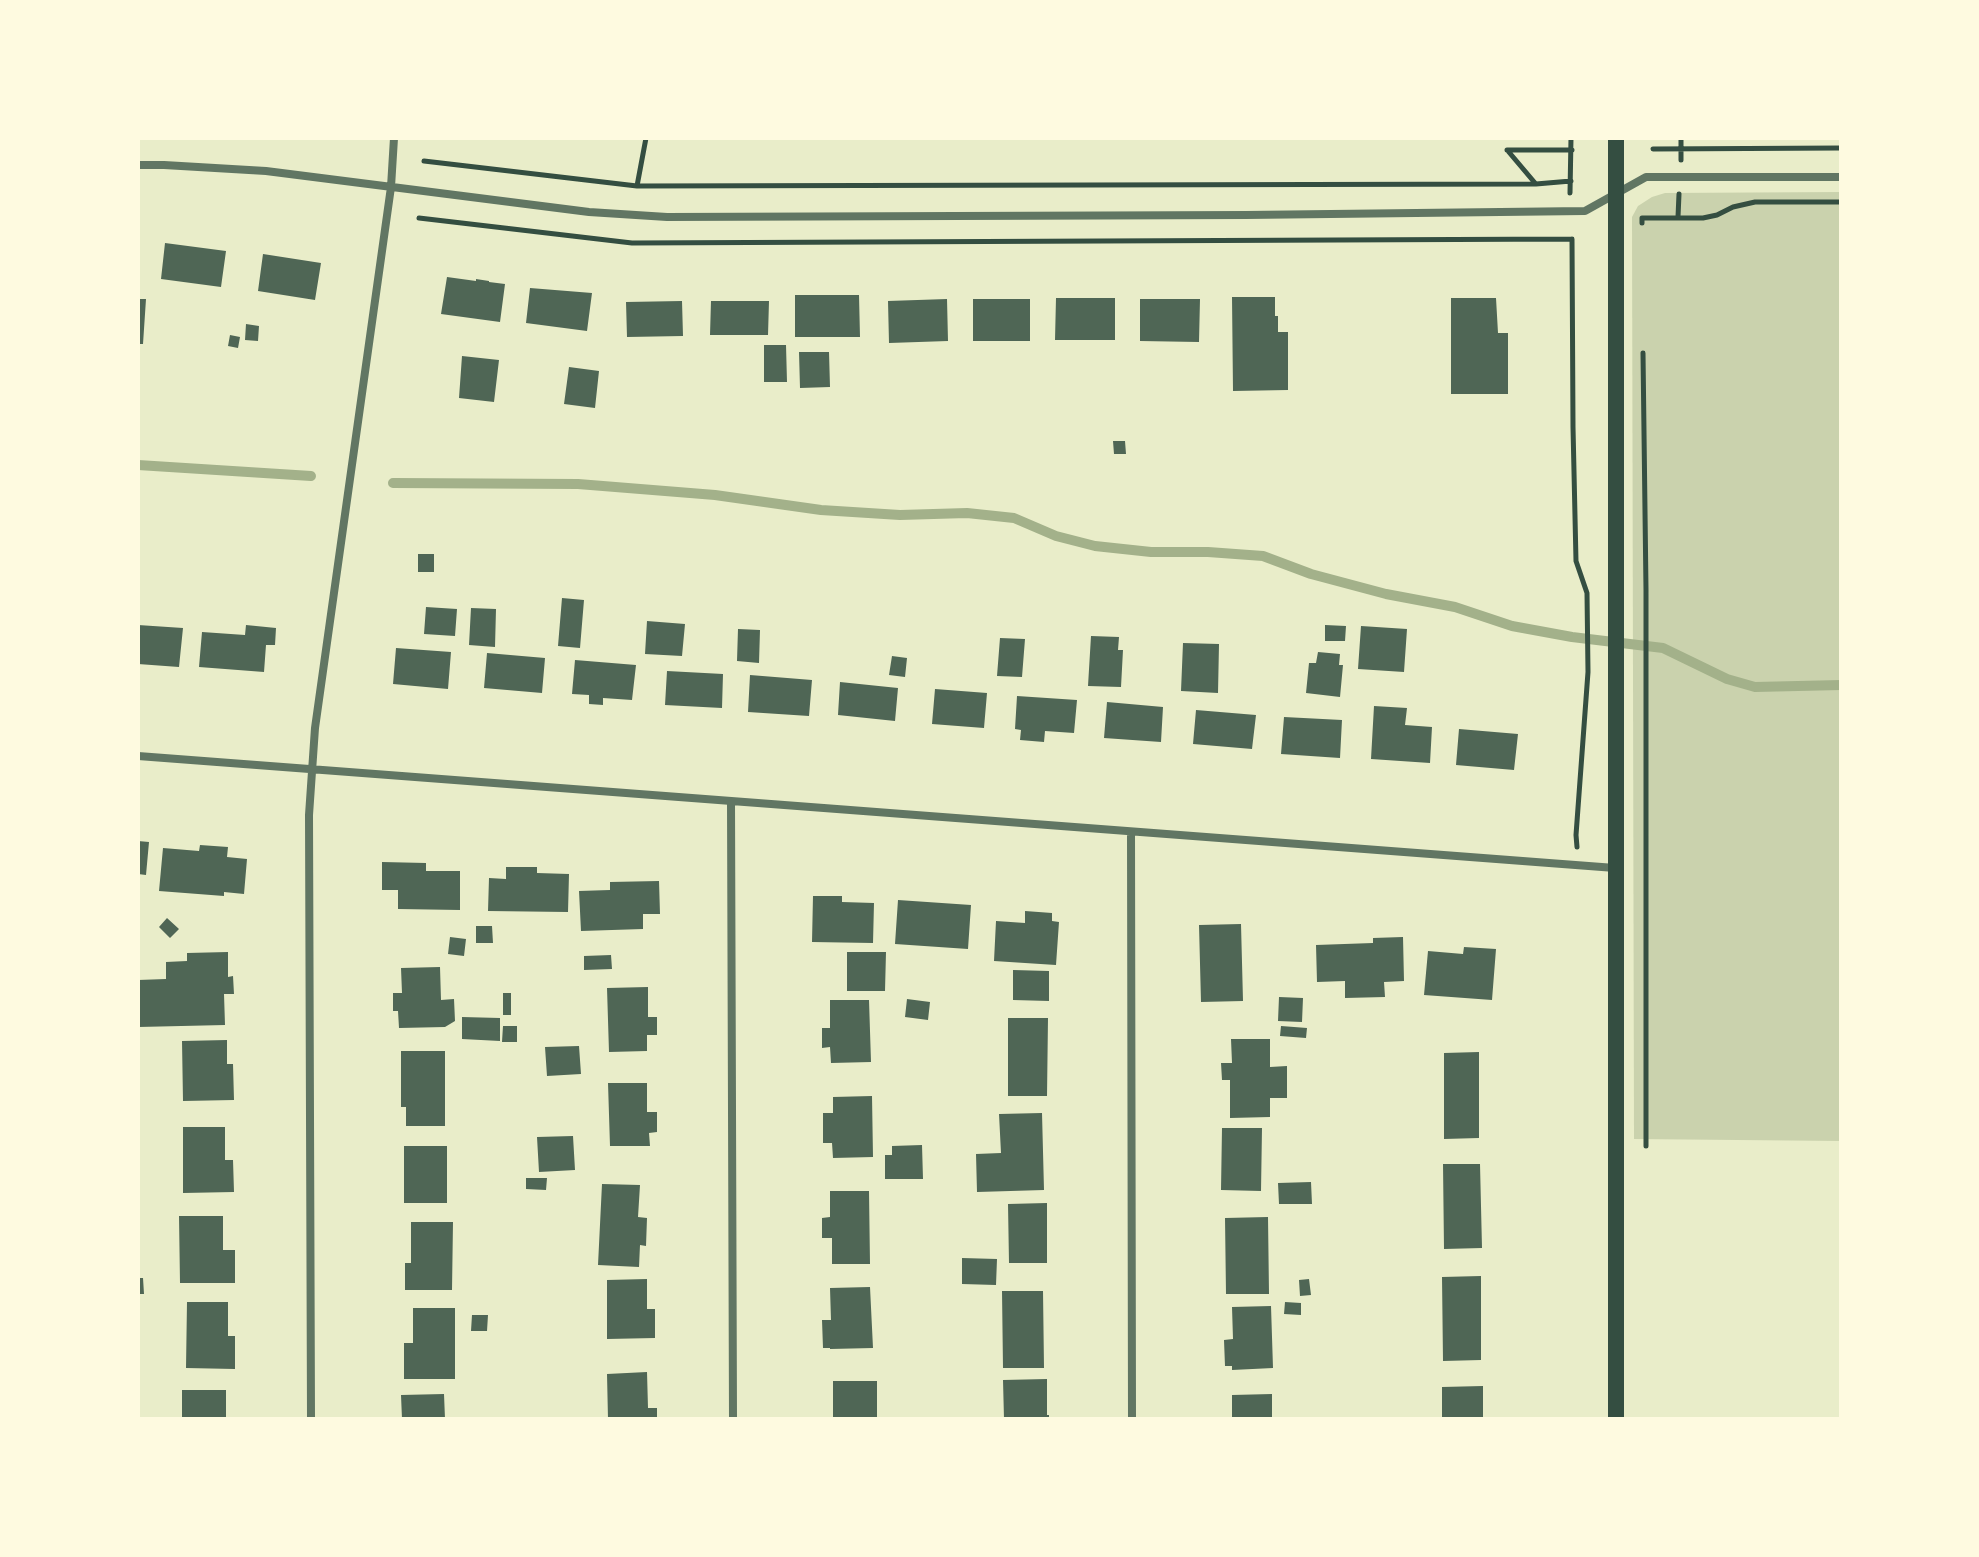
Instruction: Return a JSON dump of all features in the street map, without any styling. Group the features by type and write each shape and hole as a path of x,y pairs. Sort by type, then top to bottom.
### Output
{"main road":[{"path":"1616,138 1616,1419"}],"street":[{"path":"311,1419 309,815 315,728 391,187 394,138"},
{"path":"138,165 266,171 589,212 667,217 1585,211 1646,177 1841,177"},
{"path":"138,756 1615,868"},
{"path":"731,802 733,1419"},
{"path":"1131,832 1132,1419"}],"path":[{"path":"637,186 646,138"},
{"path":"424,161 637,186 1536,184 1571,181 1571,138"},
{"path":"1681,138 1682,148"},
{"path":"1653,149 1841,148"},
{"path":"1536,184 1507,150 1572,150"},
{"path":"1642,233 1642,218 1703,218 1755,202 1841,202"},
{"path":"1572,239 1576,561 1587,593 1588,672 1576,835 1579,865"},
{"path":"1643,343 1646,1146"}],"green space":[{"path":"1841,192 1841,1141 1634,1139 1632,217 1638,206 1665,193"}],"building":[{"path":"165,243 226,251 221,287 161,279"},
{"path":"263,254 321,263 315,300 258,291"},
{"path":"447,277 505,284 500,322 441,314"},
{"path":"530,288 592,293 587,331 526,323"},
{"path":"795,295 859,295 860,337 795,337"},
{"path":"1232,297 1275,297 1278,332 1288,332 1288,390 1233,391"},
{"path":"1056,298 1115,298 1115,340 1055,340"},
{"path":"1451,298 1496,298 1498,333 1508,333 1508,394 1451,394"},
{"path":"138,299 146,299 143,344 138,344"},
{"path":"947,299 948,341 889,343 888,301"},
{"path":"973,299 1030,299 1030,341 973,341"},
{"path":"1140,299 1200,299 1199,342 1140,341"},
{"path":"682,301 683,336 627,337 626,302"},
{"path":"711,301 769,301 768,335 710,335"},
{"path":"246,324 259,326 258,341 245,340"},
{"path":"230,335 240,337 238,348 228,346"},
{"path":"764,345 786,345 787,382 764,382"},
{"path":"799,352 829,352 830,387 800,388"},
{"path":"462,356 499,360 494,402 459,398"},
{"path":"569,367 599,371 595,408 564,404"},
{"path":"1113,441 1125,441 1126,454 1114,454"},
{"path":"418,554 434,554 434,572 418,572"},
{"path":"562,598 584,600 580,648 558,646"},
{"path":"426,607 457,609 455,636 424,634"},
{"path":"471,608 496,609 495,647 469,645"},
{"path":"647,621 685,624 682,656 645,654"},
{"path":"138,625 183,628 179,667 138,664"},
{"path":"246,625 276,628 275,645 266,645 264,672 199,667 202,632 245,635"},
{"path":"1325,625 1346,626 1345,641 1325,641"},
{"path":"1361,626 1407,629 1404,672 1358,669"},
{"path":"738,629 760,630 759,663 737,661"},
{"path":"1091,636 1119,637 1118,650 1123,650 1121,687 1088,686"},
{"path":"1000,638 1025,639 1022,677 997,676"},
{"path":"1183,643 1219,644 1218,693 1181,691"},
{"path":"396,648 451,652 448,689 393,684"},
{"path":"1318,652 1340,654 1339,665 1343,665 1340,697 1306,693 1309,663 1316,663"},
{"path":"487,653 545,658 542,693 484,688"},
{"path":"892,656 907,658 905,677 889,675"},
{"path":"575,660 636,665 632,700 603,698 603,705 589,704 589,695 572,694"},
{"path":"667,671 723,674 722,708 665,705"},
{"path":"750,675 812,680 809,716 748,712"},
{"path":"840,682 898,688 895,721 838,715"},
{"path":"935,689 987,693 984,728 932,724"},
{"path":"1017,696 1077,700 1074,733 1045,731 1044,742 1020,740 1021,730 1015,729"},
{"path":"1107,702 1163,707 1161,742 1104,738"},
{"path":"1374,706 1407,708 1405,725 1432,727 1430,763 1371,759"},
{"path":"1196,710 1256,715 1252,749 1193,744"},
{"path":"1284,717 1342,720 1340,758 1281,754"},
{"path":"1459,729 1518,734 1514,770 1456,765"},
{"path":"138,841 149,842 146,875 138,874"},
{"path":"200,845 228,847 227,857 247,859 244,894 224,892 224,896 159,891 163,848 199,851"},
{"path":"382,862 426,863 426,871 460,871 460,910 398,909 398,890 382,890"},
{"path":"506,867 537,867 537,873 569,874 568,912 488,911 489,878 506,879"},
{"path":"659,881 660,914 643,914 643,929 581,931 579,891 610,890 610,882"},
{"path":"813,896 842,896 842,902 874,903 873,943 812,942"},
{"path":"898,900 971,905 968,949 895,944"},
{"path":"1025,911 1052,913 1052,921 1059,922 1056,965 994,961 996,921 1025,923"},
{"path":"167,918 179,929 170,938 159,927"},
{"path":"1241,924 1243,1001 1201,1002 1199,925"},
{"path":"476,926 492,926 493,943 476,943"},
{"path":"450,937 466,939 464,956 448,954"},
{"path":"1403,937 1404,981 1384,982 1385,997 1345,998 1345,981 1317,982 1316,945 1373,943 1373,938"},
{"path":"1464,947 1496,949 1492,1000 1424,995 1428,951 1463,954"},
{"path":"228,952 228,977 233,976 234,994 224,994 225,1025 138,1027 138,980 166,979 166,962 187,961 187,953"},
{"path":"847,952 886,952 885,991 847,991"},
{"path":"611,955 612,969 584,970 584,956"},
{"path":"440,967 441,1000 454,999 455,1021 445,1027 399,1028 398,1011 393,1011 393,993 402,993 401,968"},
{"path":"1013,970 1049,971 1049,1001 1013,1000"},
{"path":"648,987 648,1017 657,1017 657,1035 647,1035 647,1051 609,1052 607,988"},
{"path":"503,993 511,993 511,1015 503,1015"},
{"path":"1279,997 1303,998 1302,1022 1278,1021"},
{"path":"907,999 930,1002 928,1020 905,1017"},
{"path":"830,1000 869,1000 871,1062 831,1063 830,1047 822,1048 822,1028 830,1028"},
{"path":"462,1017 500,1018 500,1041 462,1039"},
{"path":"1008,1018 1048,1018 1047,1096 1008,1096"},
{"path":"503,1026 517,1026 517,1042 502,1042"},
{"path":"1281,1026 1307,1028 1306,1038 1280,1036"},
{"path":"1231,1039 1270,1039 1270,1067 1287,1066 1287,1098 1270,1098 1270,1117 1230,1118 1230,1080 1222,1080 1221,1063 1232,1063"},
{"path":"227,1040 227,1064 233,1064 234,1100 183,1101 182,1041"},
{"path":"579,1046 581,1074 547,1076 545,1047"},
{"path":"401,1051 445,1051 445,1126 406,1126 406,1107 401,1107"},
{"path":"1479,1052 1479,1138 1444,1139 1444,1053"},
{"path":"608,1083 647,1083 647,1112 657,1112 657,1132 649,1133 650,1146 610,1146"},
{"path":"872,1096 873,1157 833,1158 832,1143 823,1143 823,1113 833,1113 833,1097"},
{"path":"1042,1113 1044,1190 977,1192 976,1154 1001,1153 999,1114"},
{"path":"183,1127 225,1127 225,1160 233,1160 234,1192 183,1193"},
{"path":"1222,1128 1262,1128 1261,1191 1221,1190"},
{"path":"573,1136 575,1170 539,1172 537,1137"},
{"path":"922,1145 923,1179 885,1179 885,1155 892,1155 892,1146"},
{"path":"404,1146 447,1146 447,1203 404,1203"},
{"path":"1443,1164 1480,1164 1482,1248 1444,1249"},
{"path":"526,1178 547,1178 546,1190 526,1189"},
{"path":"1311,1182 1312,1204 1279,1204 1278,1183"},
{"path":"602,1184 640,1185 638,1217 647,1218 646,1246 640,1245 639,1267 598,1265"},
{"path":"830,1191 869,1191 870,1264 832,1264 832,1238 822,1238 822,1218 830,1217"},
{"path":"1047,1203 1047,1263 1009,1263 1008,1204"},
{"path":"179,1216 223,1216 223,1250 235,1250 235,1283 180,1283"},
{"path":"1268,1217 1269,1294 1226,1294 1225,1218"},
{"path":"411,1222 453,1222 452,1290 405,1290 405,1263 411,1263"},
{"path":"962,1258 997,1259 996,1285 962,1284"},
{"path":"1481,1276 1481,1360 1443,1361 1442,1277"},
{"path":"138,1278 143,1278 144,1294 138,1294"},
{"path":"647,1279 647,1309 655,1309 655,1338 607,1339 607,1280"},
{"path":"1309,1279 1311,1295 1300,1296 1299,1280"},
{"path":"870,1287 873,1348 823,1348 822,1320 831,1320 830,1288"},
{"path":"1002,1291 1043,1291 1044,1368 1003,1368"},
{"path":"187,1302 228,1302 228,1336 235,1336 235,1369 186,1368"},
{"path":"1285,1302 1301,1303 1301,1315 1284,1314"},
{"path":"1271,1306 1273,1368 1232,1370 1232,1366 1225,1366 1224,1340 1233,1339 1232,1307"},
{"path":"413,1308 455,1308 455,1379 404,1379 404,1343 413,1343"},
{"path":"472,1315 488,1315 487,1331 471,1331"},
{"path":"647,1372 648,1408 657,1408 657,1419 608,1419 607,1374"},
{"path":"1047,1379 1049,1419 1004,1419 1003,1380"},
{"path":"833,1381 877,1381 877,1419 833,1419"},
{"path":"1483,1386 1483,1419 1442,1419 1442,1387"},
{"path":"182,1390 226,1390 226,1419 182,1419"},
{"path":"444,1394 445,1419 402,1419 401,1395"},
{"path":"1272,1394 1272,1419 1232,1419 1232,1395"}],"waterway":[{"path":"138,465 311,476"},
{"path":"393,483 578,484 715,495 821,510 900,515 967,513 1014,518 1056,536 1095,546 1151,552 1263,556 1311,574 1386,594 1455,607 1512,626 1663,648 1727,679 1755,687 1841,685"}]}
